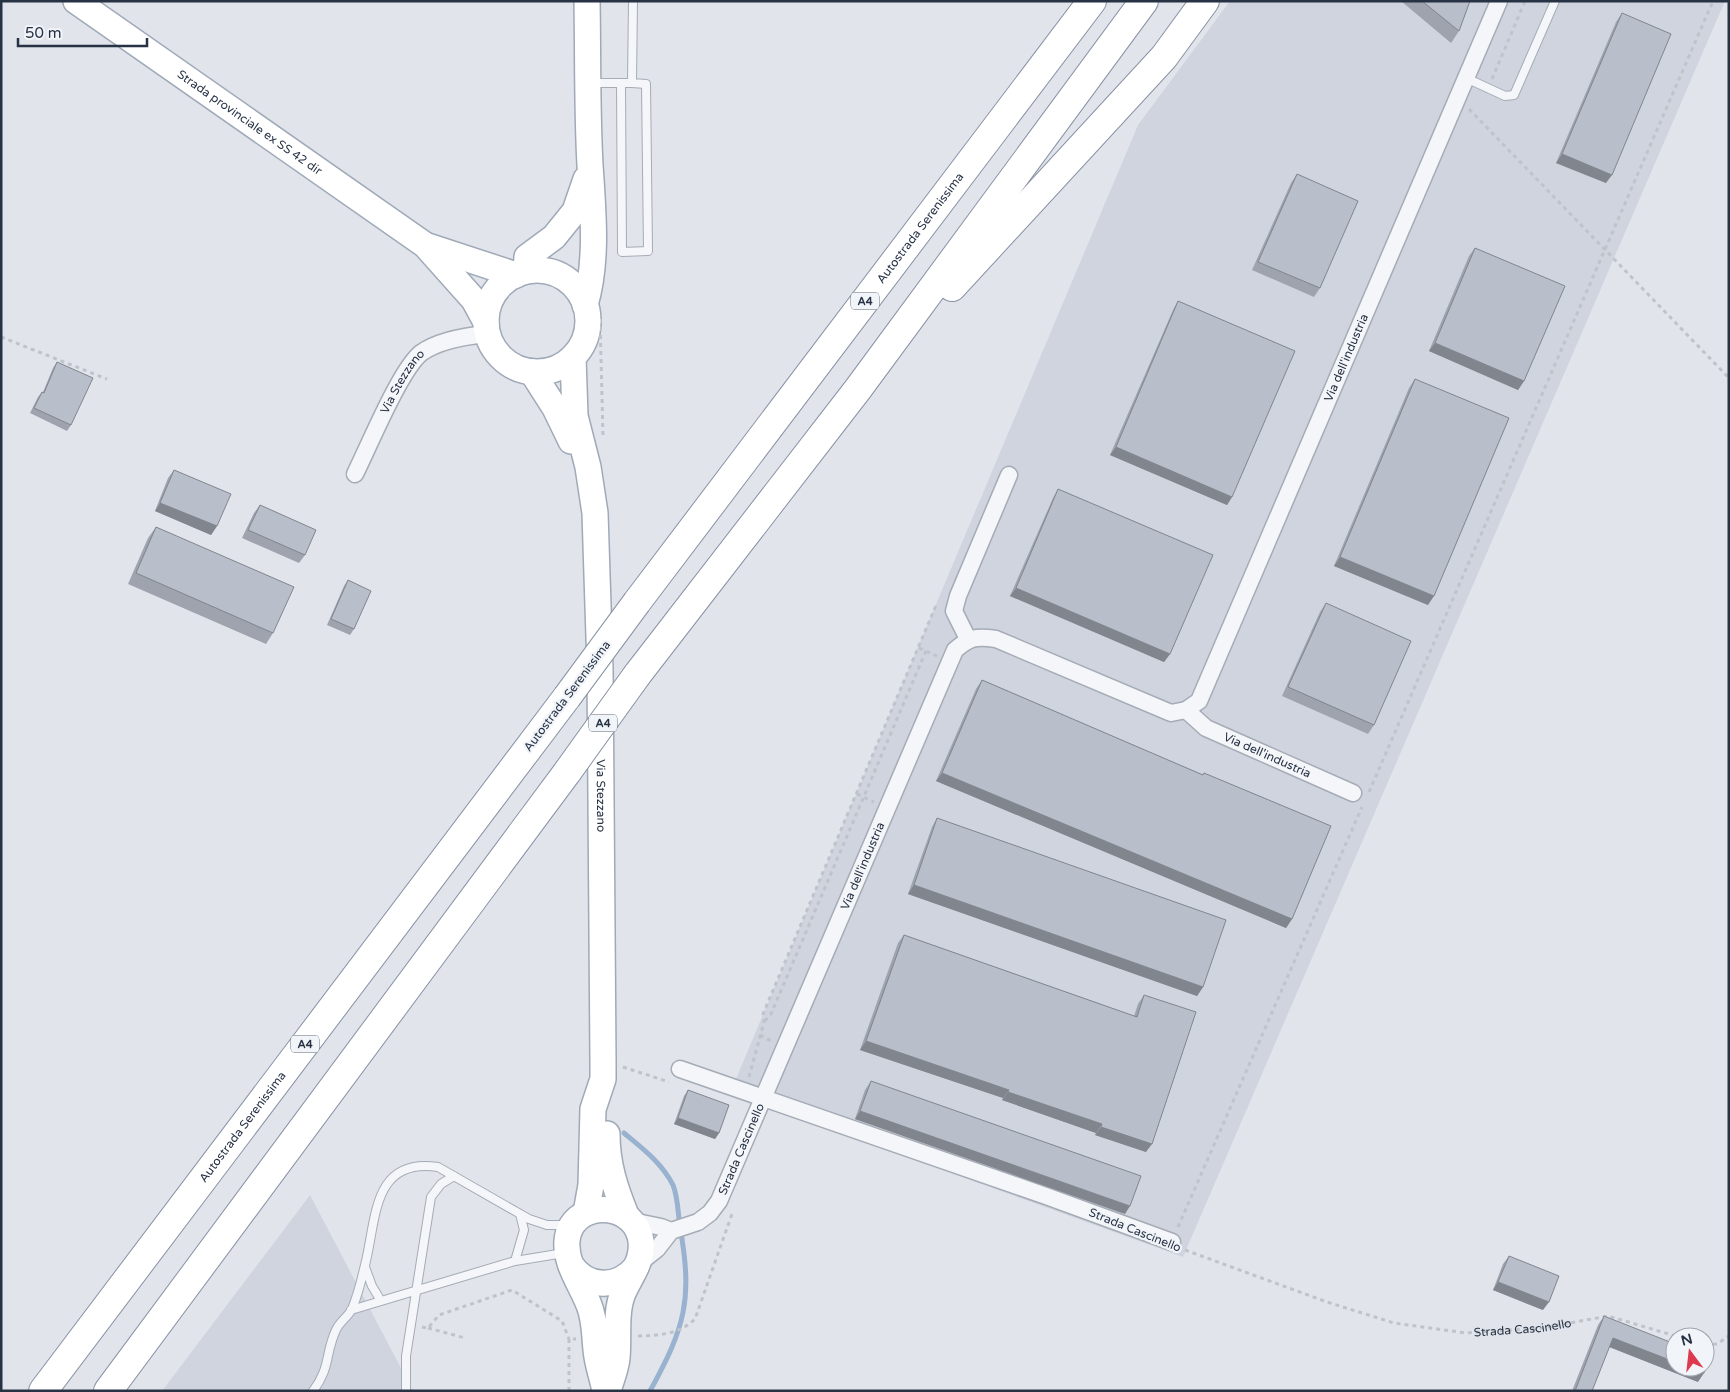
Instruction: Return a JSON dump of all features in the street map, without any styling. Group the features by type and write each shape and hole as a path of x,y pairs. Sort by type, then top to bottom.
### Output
{"highway":[{"name":"Autostrada Serenissima","path":"43,1391 1092,1"},
{"name":"A4","path":"108,1391 638,675 858,389 1144,1"},
{"path":"858,389 1164,57 1205,1"}],"main road":[{"name":"Strada provinciale ex SS 42 dir","path":"76,1 425,245 474,300 486,328"},
{"path":"585,306 576,289 562,277 545,271 521,273 507,280 494,294 486,312 486,328 493,348 504,360 517,368 532,372 554,369 573,357 586,333 585,306 591,276 594,199 590,166 587,1"},
{"path":"521,273 527,257 554,237 576,211 590,166"},
{"name":"Strada provinciale ex SS 42 dir","path":"425,245 521,273"},
{"name":"Via Stezzano","path":"573,357 575,416 588,467 595,512 600,668 603,1070 607,1102 607,1156 613,1184 629,1218 638,1229 642,1246 637,1265 620,1304 616,1360 607,1391"},
{"name":"Via Stezzano","path":"532,372 555,408 570,438 595,512"},
{"name":"Via Stezzano","path":"603,1070 593,1109 591,1185 580,1219 567,1238 568,1258 590,1307 596,1329 597,1357 607,1391"},
{"path":"580,1219 606,1209 629,1218"},
{"path":"568,1258 581,1277 589,1281 607,1284 624,1278 637,1265"}],"street":[{"name":"Via dell'industria","path":"1353,793 1206,728 1186,710 1199,702 1206,687 1499,1"},
{"name":"Via Stezzano","path":"355,474 406,372 420,354 432,347 486,328"},
{"path":"1008,475 958,596 954,611 968,639 983,637 996,639 1171,713 1186,710"},
{"name":"Via dell'industria","path":"763,1097 948,662 955,650 968,639"},
{"path":"680,1069 763,1097"},
{"name":"Strada Cascinello","path":"671,1231 698,1222 710,1213 719,1201 763,1097 1172,1242"},
{"path":"629,1218 671,1231 657,1249 637,1265"}],"lane":[{"path":"632,83 634,1"},
{"path":"1466,78 1505,96 1514,95 1555,1"},
{"path":"588,82 632,83 646,84 648,251 622,252 621,83"},
{"path":"313,1391 326,1370 336,1329 351,1310 365,1267 376,1203 394,1176 404,1169 421,1165 438,1168 520,1214 547,1225 580,1219"},
{"path":"406,1391 406,1356 431,1197 441,1184 454,1176"},
{"path":"515,1261 524,1230 520,1214"},
{"path":"351,1310 515,1261 568,1258"},
{"path":"365,1267 372,1286 381,1301"}],"path":[{"path":"1488,88 1525,1"},
{"path":"1172,1242 1712,1"},
{"path":"1458,97 1729,378"},
{"path":"1,337 107,380"},
{"path":"745,1091 764,1022 764,1014 943,590 958,596"},
{"path":"764,1022 771,1014 926,651"},
{"path":"603,1070 675,1083 680,1069"},
{"path":"663,1335 684,1329 695,1319 734,1208"},
{"name":"Strada Cascinello","path":"1172,1242 1185,1250 1327,1302 1394,1323 1466,1333 1542,1328 1608,1316 1665,1333"},
{"path":"428,1328 439,1315 512,1290 562,1321 569,1339"},
{"path":"410,1327 428,1328 465,1338"},
{"path":"1715,1344 1729,1336"}],"shaded area":[{"path":"1230,1 1725,1 1183,1257 730,1093 1138,125"},
{"path":"310,1195 413,1391 162,1391"}],"building":[{"path":"1422,1 1470,1 1459,31"},
{"path":"1622,13 1671,34 1612,175 1562,154"},
{"path":"1297,174 1358,201 1320,288 1258,262"},
{"path":"1475,248 1565,286 1524,381 1435,343"},
{"path":"1178,301 1295,351 1232,497 1116,447"},
{"path":"57,362 93,378 71,425 34,408 42,392 44,393"},
{"path":"1415,379 1509,418 1434,596 1340,557"},
{"path":"174,470 231,494 217,526 160,503"},
{"path":"1058,489 1213,555 1170,654 1016,588"},
{"path":"260,505 316,530 305,555 248,530"},
{"path":"156,527 294,587 273,633 136,573"},
{"path":"348,580 371,591 354,629 331,619"},
{"path":"1326,603 1411,641 1374,725 1288,687"},
{"path":"982,680 1203,775 1204,773 1331,826 1292,919 942,773"},
{"path":"937,818 1226,920 1203,987 914,885"},
{"path":"904,935 1137,1017 1144,995 1196,1012 1152,1144 1101,1127 1102,1124 1008,1092 1009,1090 866,1041"},
{"path":"871,1081 1141,1176 1130,1206 860,1111"},
{"path":"688,1090 729,1105 719,1133 678,1118"},
{"path":"1509,1256 1559,1276 1549,1302 1498,1282"},
{"path":"1604,1316 1665,1340 1665,1358 1613,1338 1592,1391 1575,1391"}],"waterway":[{"path":"624,1133 645,1150 663,1170 673,1185 677,1200 684,1252 686,1274 683,1312 671,1349 650,1391"}]}
